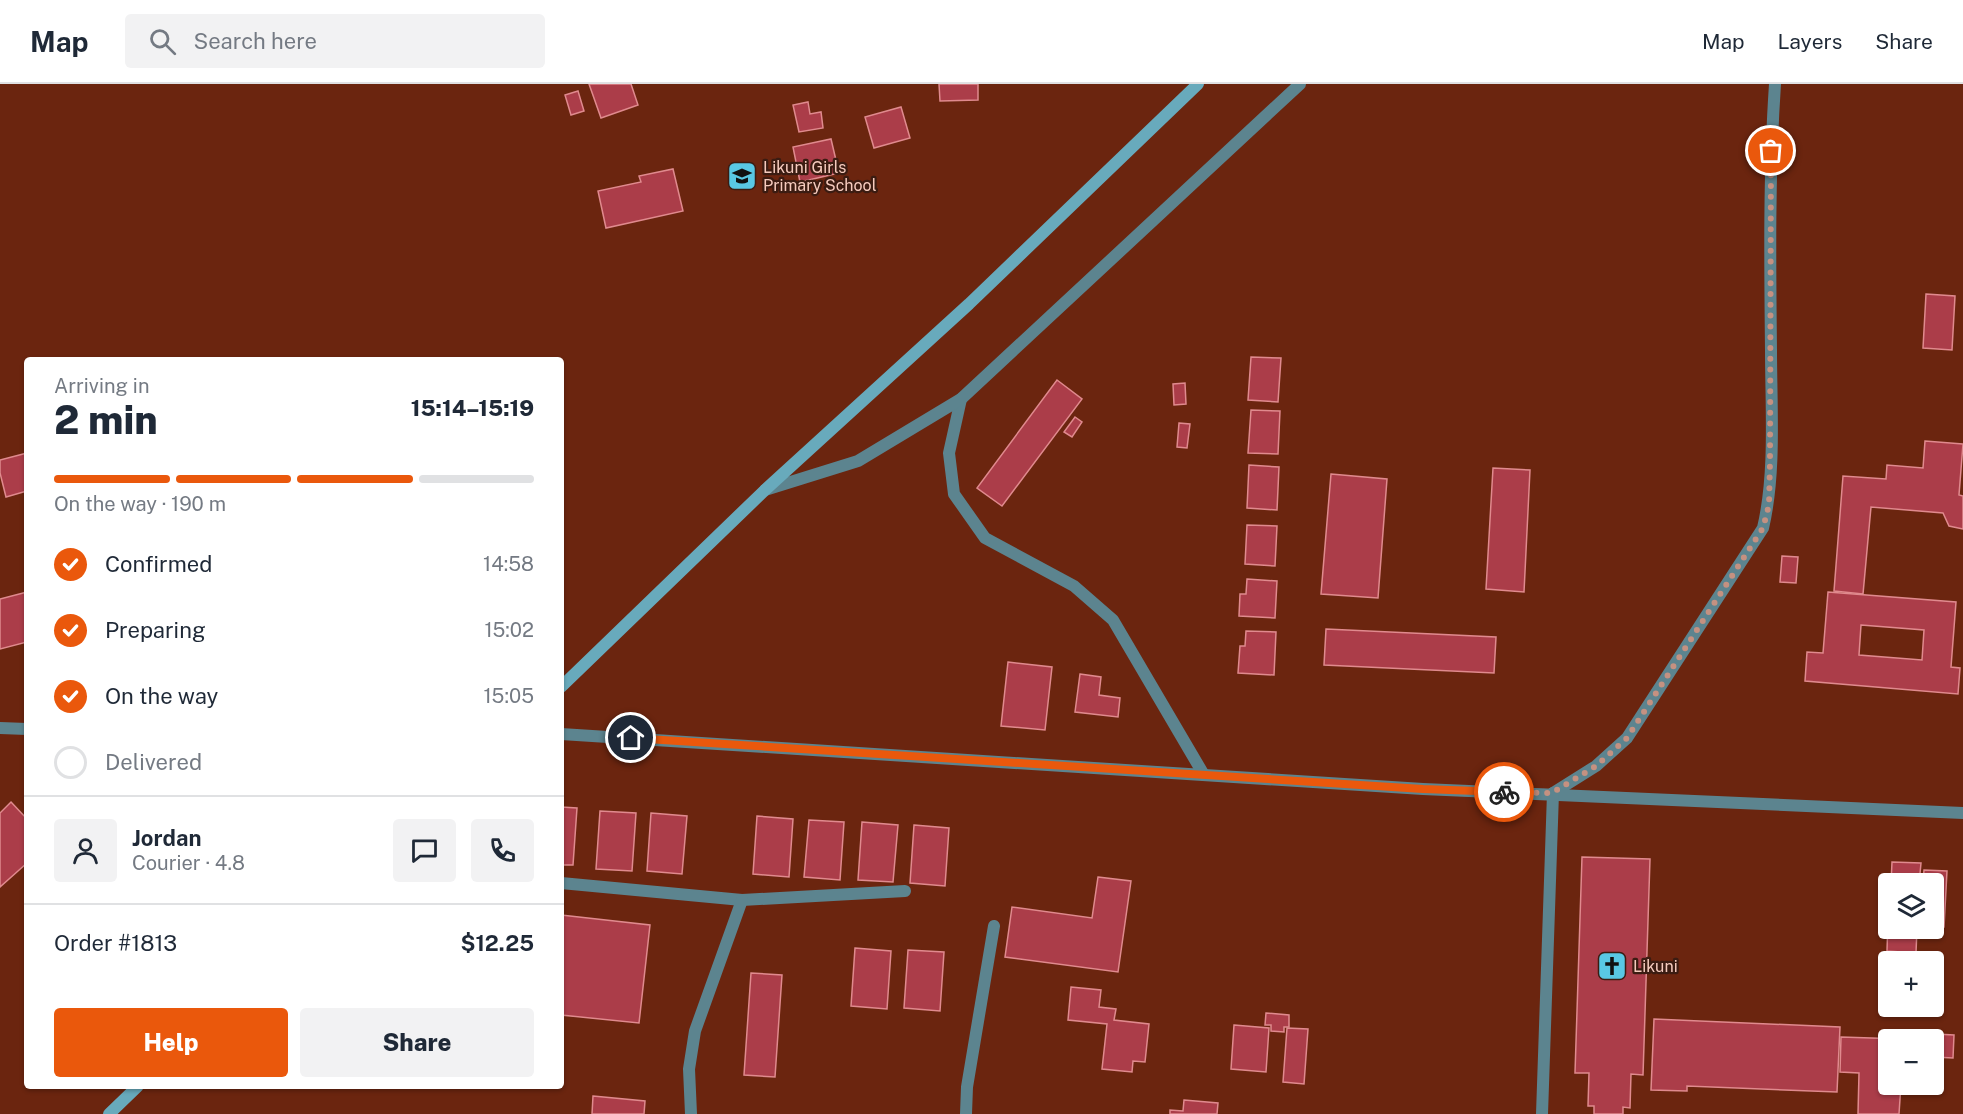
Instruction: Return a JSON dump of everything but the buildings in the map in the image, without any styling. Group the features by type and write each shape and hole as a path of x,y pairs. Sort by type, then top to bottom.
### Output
{"main road":[{"path":"564,684 765,490 969,303 1198,84"},
{"path":"109,1114 135,1089"}],"street":[{"path":"765,490 858,461 961,399 1300,84"},
{"path":"1552,793 1596,766 1627,738 1763,528 1769,505 1771,375 1769,173 1775,84"},
{"path":"961,399 949,453 954,494 985,538 1074,586 1113,620 1204,775"},
{"path":"0,728 24,729"},
{"path":"564,734 1423,789 1963,813"},
{"path":"1542,1114 1552,793"},
{"path":"564,883 742,900 904,891"},
{"path":"691,1114 689,1069 695,1031 742,900"},
{"path":"966,1114 967,1087 994,926"}],"way so far":[{"path":"1504,792 1552,793 1596,766 1627,738 1763,528 1769,505 1770,462 1769,173 1771,151"}],"place":[{"name":"Likuni Girls Primary School","path":"742,176"},
{"name":"Likuni","path":"1612,966"}],"route":[{"path":"631,738 1030,765 1504,792"}]}
